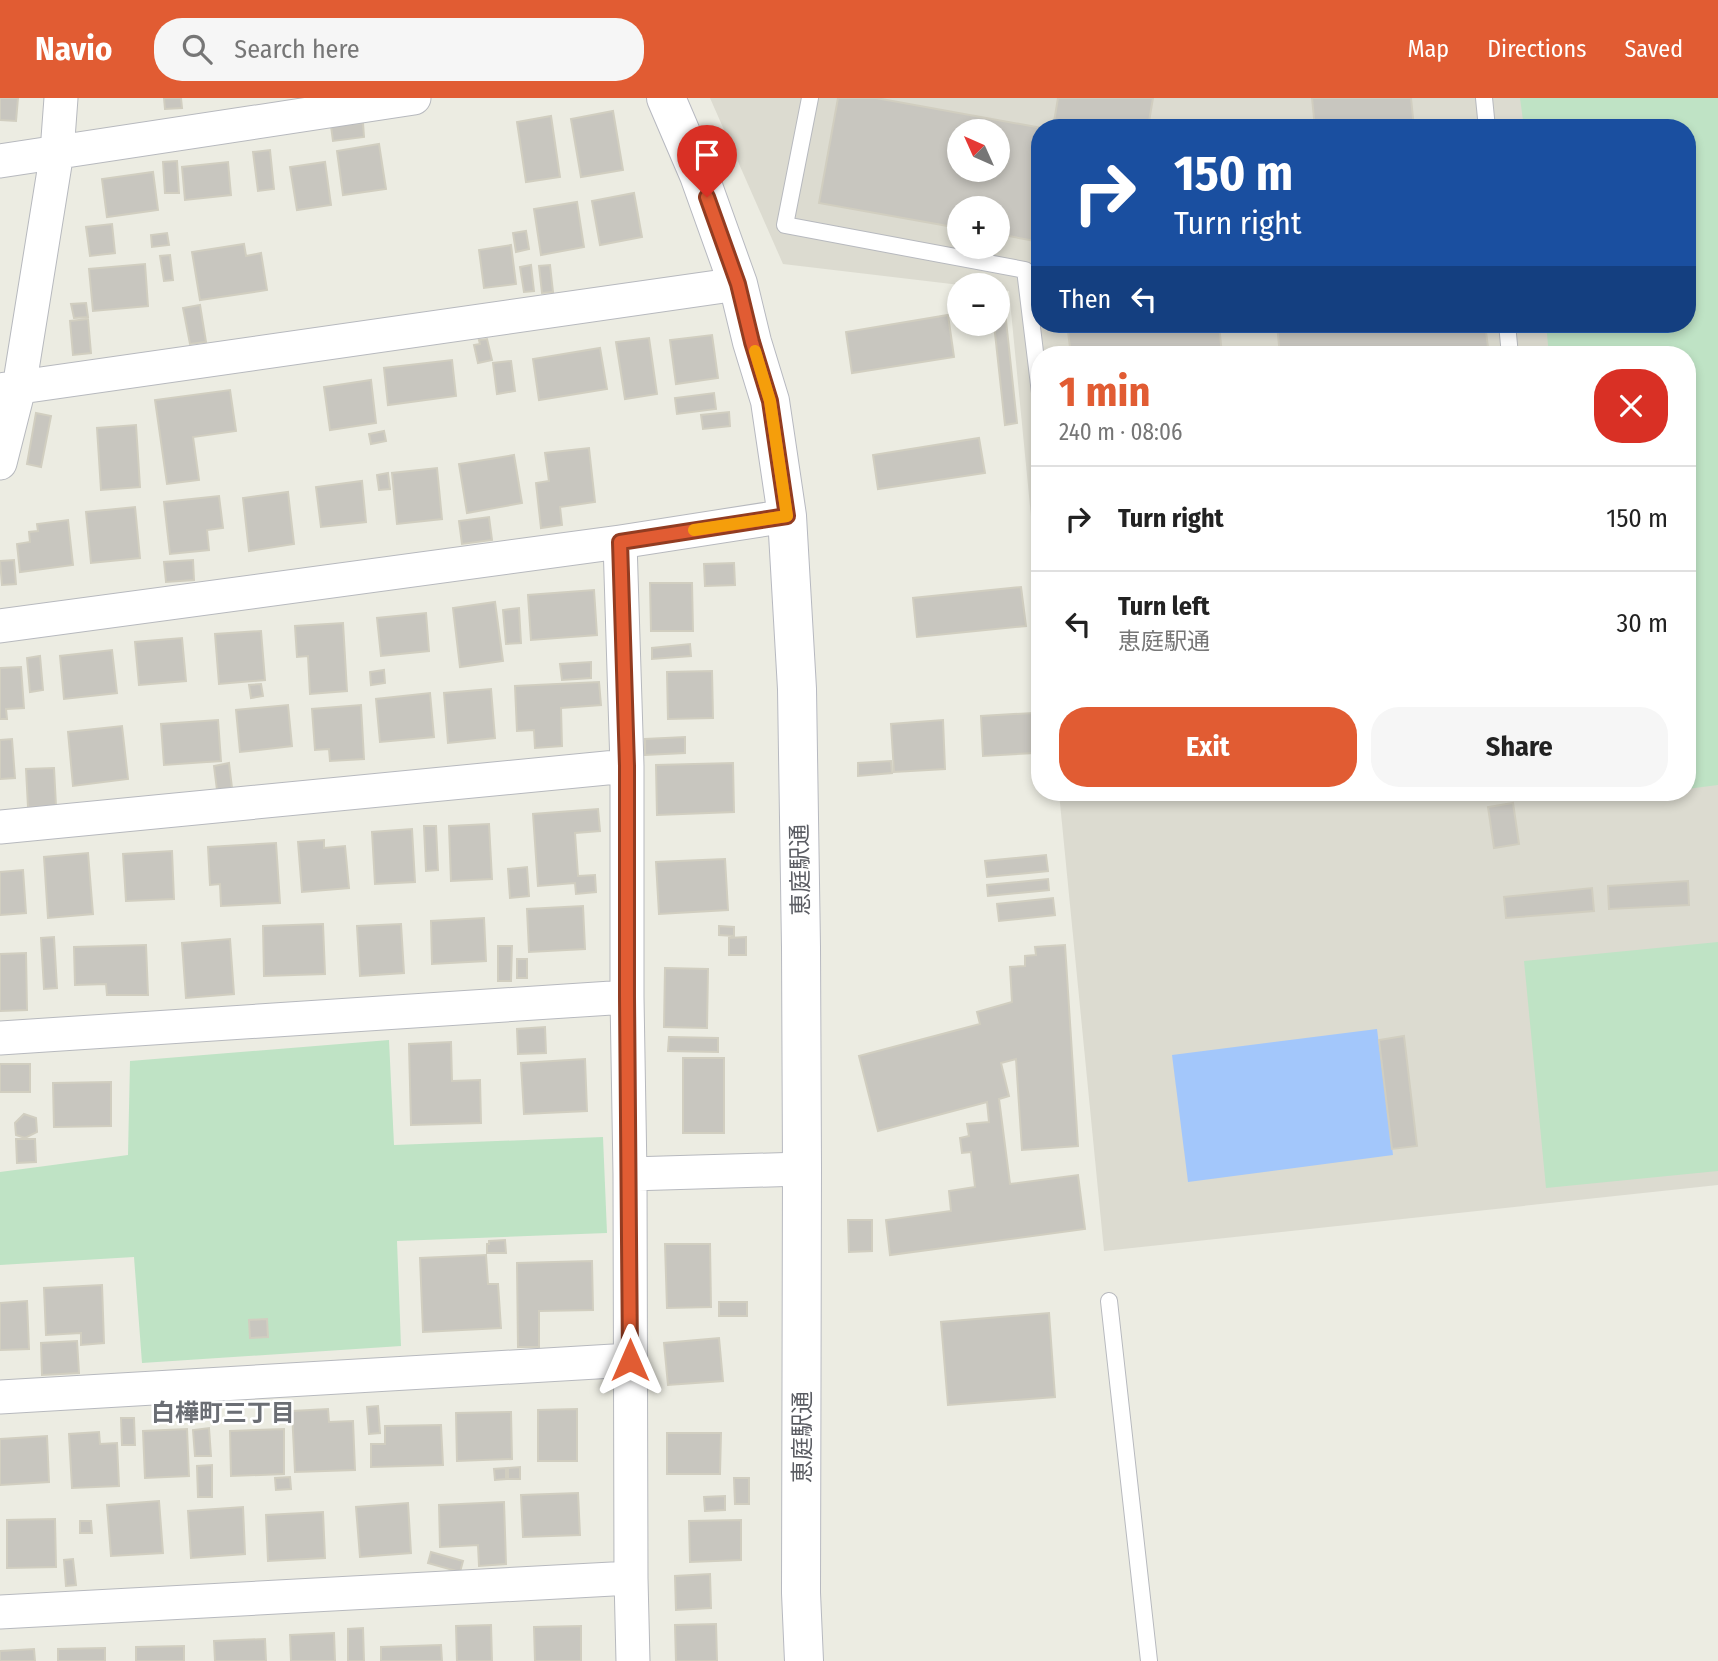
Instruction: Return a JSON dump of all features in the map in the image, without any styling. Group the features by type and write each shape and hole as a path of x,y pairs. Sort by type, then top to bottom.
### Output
{"street":[{"path":"0,463 10,389 57,152 61,98"},
{"path":"0,161 414,98"},
{"name":"恵庭駅通","path":"666,98 699,175 738,284 770,401 787,516 797,702 804,1661"},
{"path":"10,389 738,284"},
{"path":"0,626 620,542 787,516"},
{"path":"620,542 627,766 633,1661"},
{"path":"0,827 627,766"},
{"path":"0,1038 627,997"},
{"path":"629,1174 802,1169"},
{"path":"0,1397 630,1360"},
{"path":"0,1612 631,1578"}],"lane":[{"path":"810,98 785,225 1025,270 1031,320"},
{"path":"1484,98 1486,119"},
{"path":"1109,1301 1149,1661"}],"shaded area":[{"path":"710,98 1718,98 1718,1185 1104,1251 1060,801 1696,801 1696,346 1031,346 1031,516 1010,301 1010,273 947,273 947,283 783,264"}],"green space":[{"path":"1520,98 1718,98 1718,785 1696,788 1696,346 1548,346 1547,333 1696,333 1696,119 1523,119"},
{"path":"1718,942 1718,1171 1546,1188 1524,961"},
{"path":"389,1040 394,1145 603,1137 607,1233 397,1241 401,1346 142,1363 134,1257 0,1265 0,1172 128,1155 130,1061"}],"water":[{"path":"1377,1029 1393,1155 1188,1182 1172,1055"}],"building":[{"path":"0,98 18,98 16,121 0,120"},
{"path":"164,98 181,98 182,108 165,109"},
{"path":"838,98 876,98 992,119 947,119 947,182 1010,182 1010,122 1031,126 1031,240 1010,236 1010,196 947,196 947,226 819,203"},
{"path":"1058,98 1153,98 1150,119 1054,119"},
{"path":"1312,98 1411,98 1413,119 1314,119"},
{"path":"613,111 623,170 581,177 571,119"},
{"path":"551,116 560,177 526,182 517,122"},
{"path":"363,123 364,137 333,141 331,126"},
{"path":"379,144 386,189 343,195 337,151"},
{"path":"270,150 274,189 258,191 253,152"},
{"path":"177,161 179,193 165,193 163,162"},
{"path":"228,162 231,195 185,200 182,167"},
{"path":"325,162 331,205 297,210 290,167"},
{"path":"153,172 158,210 107,217 102,179"},
{"path":"634,193 642,237 600,245 592,201"},
{"path":"577,202 584,247 541,255 534,209"},
{"path":"112,224 115,253 90,256 86,227"},
{"path":"526,231 529,249 516,252 513,233"},
{"path":"167,233 169,245 152,247 151,235"},
{"path":"244,244 246,256 261,253 267,290 200,300 192,252"},
{"path":"511,245 516,284 484,288 479,250"},
{"path":"170,255 173,280 164,281 160,256"},
{"path":"145,264 148,306 93,311 89,269"},
{"path":"531,265 534,291 524,292 520,267"},
{"path":"550,265 553,292 542,293 539,266"},
{"path":"86,303 88,317 74,318 71,304"},
{"path":"200,305 206,342 190,344 183,308"},
{"path":"947,315 947,336 951,336 954,357 852,373 846,332"},
{"path":"88,319 91,353 73,355 70,321"},
{"path":"1068,333 1220,333 1221,346 1070,346"},
{"path":"1278,333 1486,333 1488,346 1279,346"},
{"path":"712,335 718,378 676,384 670,340"},
{"path":"995,336 1008,336 1017,423 1005,425"},
{"path":"649,338 657,394 625,399 616,342"},
{"path":"487,339 492,360 478,363 474,345 480,344 479,340"},
{"path":"600,348 607,389 539,400 533,359"},
{"path":"452,360 456,396 388,405 384,368"},
{"path":"511,361 515,391 497,394 493,363"},
{"path":"371,380 376,423 330,430 324,387"},
{"path":"230,390 236,431 193,437 199,480 167,484 155,400"},
{"path":"714,393 716,409 677,414 675,398"},
{"path":"729,412 730,426 703,429 701,415"},
{"path":"36,413 51,416 41,467 27,464"},
{"path":"136,425 140,487 101,490 97,428"},
{"path":"384,431 386,441 371,444 369,434"},
{"path":"979,438 985,473 878,489 873,455"},
{"path":"589,448 595,502 560,507 562,525 541,528 536,483 549,481 545,453"},
{"path":"514,455 522,503 467,513 459,464"},
{"path":"437,468 442,519 397,524 392,473"},
{"path":"388,473 390,489 379,490 377,475"},
{"path":"362,481 366,522 321,527 316,487"},
{"path":"288,492 294,544 249,551 243,498"},
{"path":"219,496 223,528 207,530 209,550 170,554 164,502"},
{"path":"135,507 140,558 91,563 86,512"},
{"path":"489,517 492,540 462,544 459,521"},
{"path":"68,520 73,565 20,572 17,544 30,542 29,532 38,531 37,524"},
{"path":"14,560 16,584 2,585 0,561"},
{"path":"193,560 194,580 166,582 164,562"},
{"path":"734,563 735,585 705,586 704,564"},
{"path":"650,583 692,583 693,631 651,631"},
{"path":"1021,587 1026,626 917,637 913,598"},
{"path":"594,590 597,635 531,640 528,595"},
{"path":"495,602 503,661 460,667 453,608"},
{"path":"519,608 521,643 506,644 503,610"},
{"path":"426,613 429,651 381,656 377,618"},
{"path":"343,623 347,691 310,694 308,656 297,657 295,626"},
{"path":"261,631 265,680 219,684 215,634"},
{"path":"182,638 186,681 139,685 135,642"},
{"path":"690,644 691,656 652,659 652,648"},
{"path":"112,650 117,693 64,699 60,656"},
{"path":"40,656 43,690 30,692 27,658"},
{"path":"591,662 591,678 562,680 560,664"},
{"path":"21,667 24,708 6,709 7,719 0,719 0,668"},
{"path":"384,670 385,683 371,685 370,672"},
{"path":"712,671 713,718 668,719 667,672"},
{"path":"599,682 601,705 561,708 562,746 535,748 534,730 517,731 515,686"},
{"path":"261,684 263,696 251,698 249,685"},
{"path":"491,689 495,738 448,743 444,693"},
{"path":"430,693 434,737 380,742 376,699"},
{"path":"288,705 292,746 240,752 236,710"},
{"path":"361,705 364,759 330,761 329,749 315,750 312,709"},
{"path":"1031,713 1031,753 983,756 981,716"},
{"path":"218,720 221,761 164,765 161,724"},
{"path":"943,720 945,769 894,772 891,724"},
{"path":"122,726 128,779 73,786 68,732"},
{"path":"685,737 685,753 645,755 645,739"},
{"path":"12,739 15,778 0,779 0,740"},
{"path":"891,761 892,773 858,776 858,763"},
{"path":"229,763 232,788 217,790 214,766"},
{"path":"733,763 734,812 657,815 656,765"},
{"path":"54,768 56,806 28,807 26,769"},
{"path":"1513,803 1519,844 1494,848 1488,807"},
{"path":"598,809 600,831 575,833 578,876 595,875 596,892 576,894 575,883 538,886 533,814"},
{"path":"489,824 492,879 451,881 449,826"},
{"path":"424,826 436,826 438,870 426,871"},
{"path":"412,829 415,882 375,884 372,832"},
{"path":"324,840 324,848 345,846 349,888 302,892 298,842"},
{"path":"276,843 280,903 221,906 220,884 210,885 208,847"},
{"path":"172,851 174,899 126,901 123,854"},
{"path":"88,853 93,914 48,918 44,857"},
{"path":"1046,855 1048,871 987,877 985,861"},
{"path":"725,859 728,910 659,914 656,862"},
{"path":"527,867 529,896 510,898 508,869"},
{"path":"23,870 26,913 0,915 0,872"},
{"path":"1048,879 1049,890 988,896 987,885"},
{"path":"1688,881 1689,905 1609,909 1608,886"},
{"path":"1592,888 1594,911 1506,918 1504,897"},
{"path":"1053,898 1055,915 999,921 997,904"},
{"path":"583,906 585,949 529,952 527,909"},
{"path":"484,918 486,961 432,964 431,921"},
{"path":"323,924 325,974 264,976 263,926"},
{"path":"401,924 404,973 360,976 357,926"},
{"path":"719,926 734,927 734,936 719,935"},
{"path":"54,937 57,988 44,989 41,938"},
{"path":"746,937 746,955 729,955 729,938"},
{"path":"230,939 234,994 186,998 182,943"},
{"path":"146,945 148,995 107,995 106,984 75,985 74,947"},
{"path":"1065,945 1078,1146 1022,1150 1016,1059 1001,1063 1009,1096 999,1099 1010,1184 1078,1175 1085,1229 890,1255 886,1220 951,1211 949,1191 975,1187 971,1152 962,1153 960,1138 969,1136 967,1124 989,1122 987,1102 878,1131 859,1056 980,1024 977,1012 1012,1002 1010,967 1025,966 1025,956 1036,955 1035,947"},
{"path":"498,946 512,946 511,981 498,981"},
{"path":"26,953 27,1010 0,1011 0,954"},
{"path":"517,959 527,959 527,978 517,978"},
{"path":"665,968 708,969 707,1028 664,1027"},
{"path":"545,1027 546,1053 518,1054 517,1029"},
{"path":"1404,1036 1417,1146 1392,1149 1379,1040"},
{"path":"669,1037 718,1038 718,1052 668,1051"},
{"path":"451,1042 452,1081 480,1080 481,1123 411,1125 409,1044"},
{"path":"683,1058 724,1058 724,1133 683,1133"},
{"path":"585,1059 587,1111 524,1114 521,1063"},
{"path":"0,1064 30,1064 30,1092 0,1092"},
{"path":"111,1082 111,1126 54,1127 53,1083"},
{"path":"24,1114 36,1118 37,1132 25,1138 16,1135 15,1123"},
{"path":"16,1139 35,1139 36,1162 17,1163"},
{"path":"848,1220 872,1220 872,1251 849,1252"},
{"path":"505,1240 506,1253 487,1253 489,1241"},
{"path":"665,1244 710,1244 711,1307 667,1308"},
{"path":"486,1255 488,1284 498,1284 501,1328 423,1332 420,1258"},
{"path":"592,1261 593,1310 539,1311 539,1347 518,1347 517,1263"},
{"path":"102,1285 104,1343 81,1345 81,1333 46,1335 44,1288"},
{"path":"27,1301 29,1349 0,1350 0,1303"},
{"path":"719,1302 747,1302 747,1316 719,1316"},
{"path":"1049,1313 1055,1397 948,1405 941,1322"},
{"path":"267,1319 268,1337 250,1338 249,1320"},
{"path":"719,1338 723,1381 668,1385 664,1343"},
{"path":"77,1341 79,1373 42,1375 41,1343"},
{"path":"378,1406 380,1433 369,1434 367,1407"},
{"path":"328,1409 329,1422 353,1421 355,1470 295,1472 292,1411"},
{"path":"577,1409 577,1461 538,1461 538,1410"},
{"path":"511,1412 512,1459 457,1461 456,1413"},
{"path":"121,1418 134,1418 135,1445 122,1445"},
{"path":"441,1425 443,1465 371,1467 371,1444 385,1444 385,1426"},
{"path":"209,1428 211,1456 195,1456 193,1430"},
{"path":"187,1429 189,1476 145,1478 143,1431"},
{"path":"284,1429 284,1474 231,1476 230,1431"},
{"path":"99,1432 100,1444 117,1443 119,1486 72,1488 69,1434"},
{"path":"667,1433 721,1433 720,1474 667,1474"},
{"path":"47,1436 49,1482 0,1485 0,1439"},
{"path":"212,1465 212,1497 198,1497 197,1466"},
{"path":"520,1467 520,1479 508,1479 508,1468"},
{"path":"506,1468 506,1479 495,1480 494,1469"},
{"path":"290,1477 291,1489 276,1490 275,1478"},
{"path":"734,1478 749,1478 749,1504 735,1504"},
{"path":"578,1493 580,1535 523,1537 521,1495"},
{"path":"725,1496 725,1510 705,1511 704,1497"},
{"path":"159,1501 163,1553 111,1556 107,1505"},
{"path":"504,1502 506,1564 479,1566 478,1545 440,1547 439,1505"},
{"path":"408,1503 411,1553 360,1557 356,1507"},
{"path":"243,1507 245,1554 191,1558 188,1511"},
{"path":"323,1512 325,1558 268,1561 266,1515"},
{"path":"55,1519 56,1567 7,1568 7,1520"},
{"path":"741,1520 741,1560 690,1562 689,1521"},
{"path":"80,1521 91,1521 92,1533 80,1533"},
{"path":"431,1552 463,1561 460,1572 428,1563"},
{"path":"73,1559 76,1585 66,1586 64,1560"},
{"path":"710,1574 711,1608 676,1610 675,1576"},
{"path":"716,1624 717,1661 676,1661 675,1625"},
{"path":"491,1625 492,1661 457,1661 456,1626"},
{"path":"581,1626 581,1661 535,1661 534,1627"},
{"path":"363,1628 364,1661 348,1661 348,1629"},
{"path":"334,1633 335,1661 291,1661 290,1635"},
{"path":"265,1639 266,1661 215,1661 214,1641"},
{"path":"441,1645 442,1661 381,1661 381,1647"},
{"path":"184,1646 184,1661 136,1661 136,1647"},
{"path":"105,1648 105,1661 58,1661 58,1649"},
{"path":"34,1649 35,1661 0,1661 0,1651"}],"slow traffic":[{"path":"694,530 787,516 770,401 755,351"}],"district":[{"name":"白樺町三丁目","path":"223,1413"}],"route":[{"path":"630,1360 627,766 620,542 787,516 770,401 738,284 707,197"}]}
